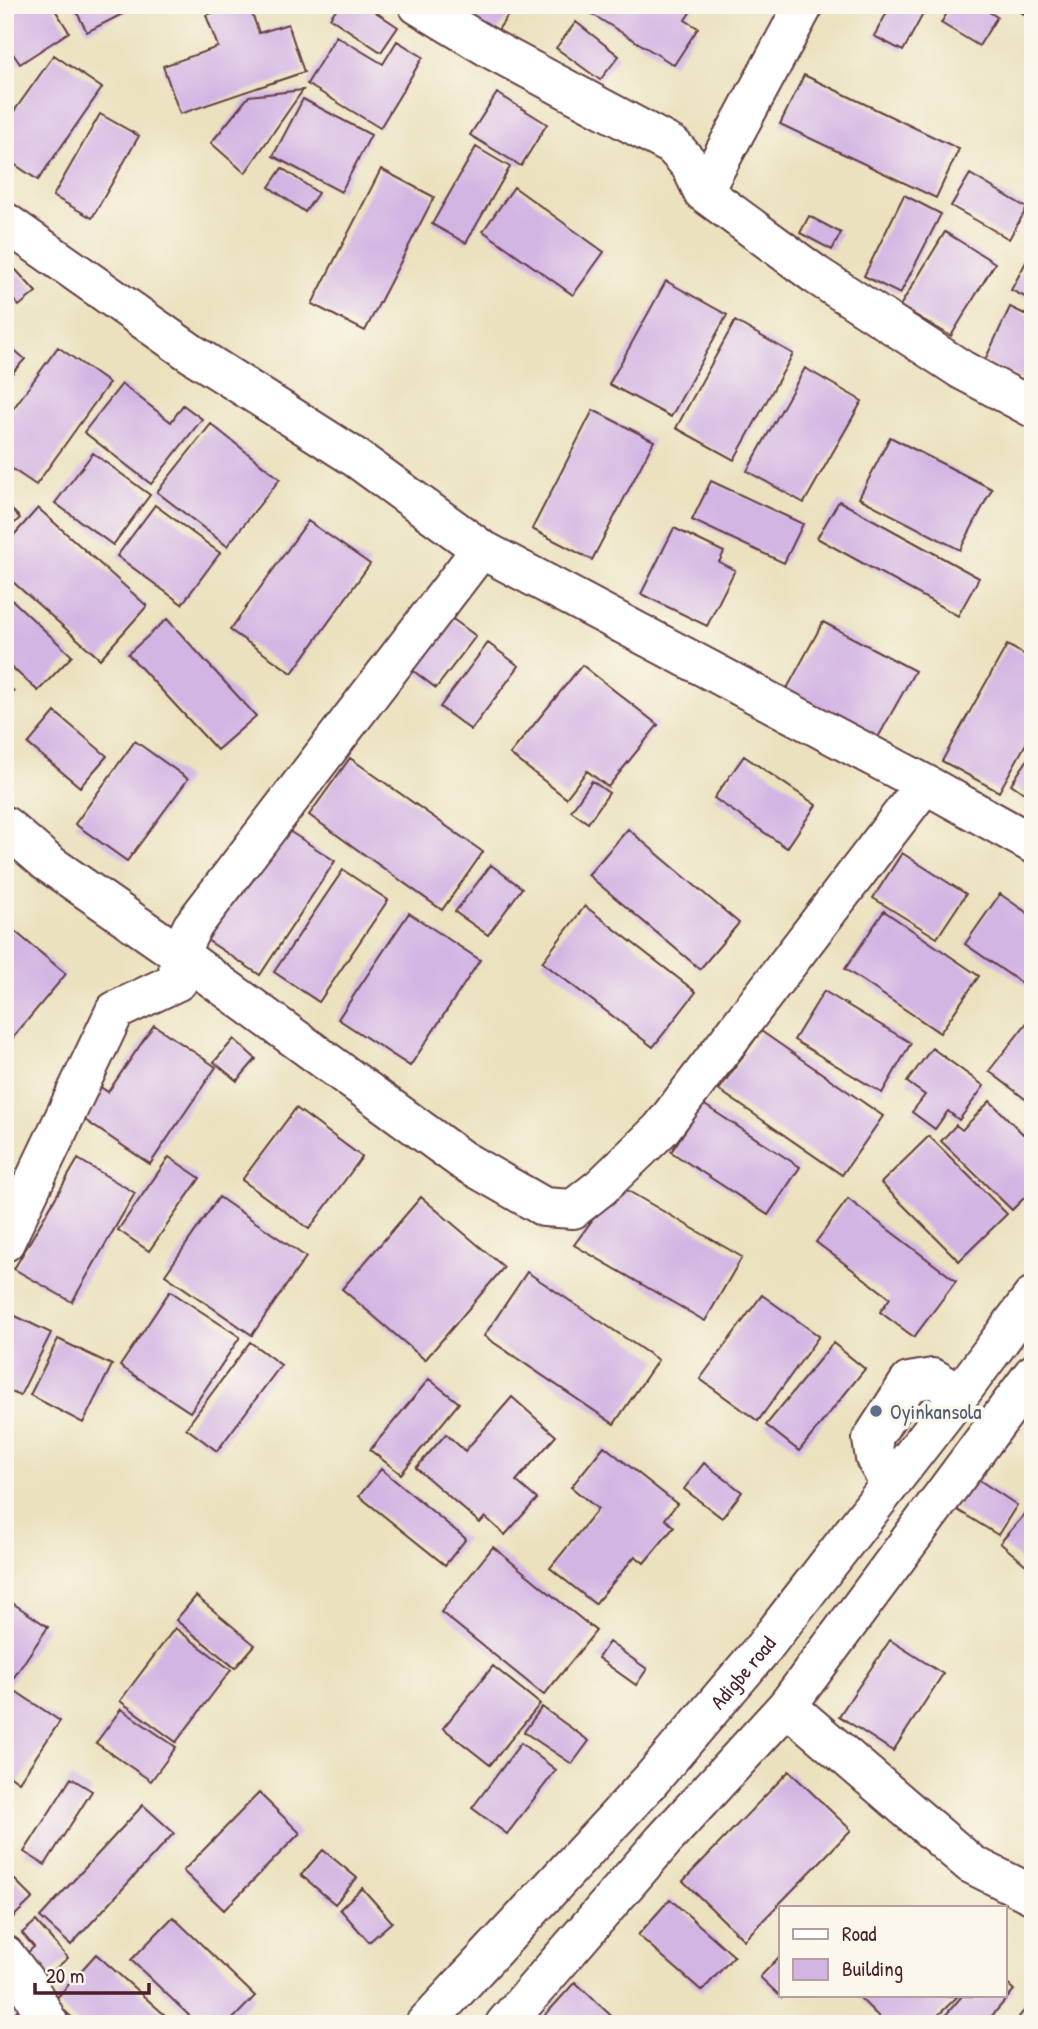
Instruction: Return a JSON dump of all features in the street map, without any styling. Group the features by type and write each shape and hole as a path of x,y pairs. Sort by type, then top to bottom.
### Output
{"street":[{"path":"418,5 491,49 673,146 690,165 703,192 816,275 962,370 1033,408"},
{"path":"703,192 804,5"},
{"path":"5,222 191,353 356,458 481,549 925,784 1033,845"},
{"path":"5,1242 115,1011 178,981 179,954 192,927 481,549"},
{"path":"5,826 48,863 179,954 462,1160 544,1207 573,1209 601,1187 661,1129 925,784"},
{"name":"Adigbe road","path":"425,2024 659,1770 764,1647 1033,1296"},
{"path":"505,2024 664,1840 787,1706 1033,1374"},
{"path":"787,1706 971,1864 1033,1895"},
{"path":"5,1955 27,1984 49,2024"}],"building":[{"path":"5,5 52,5 69,32 20,64 5,42"},
{"path":"73,5 140,5 87,32"},
{"path":"235,5 249,5 259,33 288,24 304,72 180,114 163,66 218,47 206,15"},
{"path":"339,5 365,5 398,27 381,52 330,18"},
{"path":"438,5 515,5 491,40"},
{"path":"590,5 695,5 685,20 698,28 674,65 587,11"},
{"path":"891,5 928,5 903,51 874,36"},
{"path":"952,5 978,5 997,17 979,46 941,23"},
{"path":"1007,5 1029,5 1024,14"},
{"path":"576,22 619,56 600,80 556,48"},
{"path":"336,36 383,64 397,41 423,57 380,128 307,84"},
{"path":"54,55 102,88 38,180 5,158 5,124"},
{"path":"804,75 959,149 936,198 780,124"},
{"path":"303,90 245,173 211,143 249,96"},
{"path":"497,93 547,124 521,166 470,135"},
{"path":"303,99 371,135 341,192 273,156"},
{"path":"100,114 139,136 92,218 53,196"},
{"path":"476,147 510,167 466,243 432,224"},
{"path":"282,168 318,193 305,212 269,187"},
{"path":"381,169 434,197 365,331 312,304"},
{"path":"970,174 1027,208 1009,239 951,206"},
{"path":"514,187 604,252 573,295 483,231"},
{"path":"904,195 941,214 900,294 864,276"},
{"path":"809,216 841,233 832,250 800,233"},
{"path":"945,232 995,263 951,336 900,306"},
{"path":"1033,249 1033,301 1011,290"},
{"path":"5,258 36,292 19,306 5,291"},
{"path":"666,281 727,315 671,417 609,384"},
{"path":"1010,307 1033,318 1033,385 984,362"},
{"path":"735,321 793,354 734,460 676,428"},
{"path":"5,342 25,359 5,381"},
{"path":"58,347 109,383 36,485 5,464 5,420"},
{"path":"805,368 862,401 804,503 747,471"},
{"path":"122,384 171,422 183,405 202,419 151,484 84,432"},
{"path":"593,410 654,441 592,560 532,529"},
{"path":"211,424 280,479 227,546 157,492"},
{"path":"890,437 992,489 960,550 859,498"},
{"path":"93,453 150,495 113,545 55,503"},
{"path":"711,481 803,524 784,563 692,520"},
{"path":"839,501 979,578 958,616 817,538"},
{"path":"5,503 20,518 5,532"},
{"path":"155,505 220,553 182,604 117,556"},
{"path":"38,508 147,606 100,659 5,575 5,545"},
{"path":"308,521 370,564 292,673 230,630"},
{"path":"674,528 724,552 719,562 735,570 707,626 641,594"},
{"path":"10,598 72,656 38,691 5,661 5,604"},
{"path":"446,614 476,636 436,688 407,666"},
{"path":"167,619 256,716 217,750 128,654"},
{"path":"823,622 915,671 876,741 785,692"},
{"path":"488,643 519,666 471,730 440,707"},
{"path":"1007,645 1033,659 1033,731 999,792 942,761"},
{"path":"582,665 658,725 608,787 587,771 566,798 510,754"},
{"path":"5,683 14,691 5,702"},
{"path":"55,712 107,756 80,787 28,744"},
{"path":"135,741 188,779 127,861 75,824"},
{"path":"1033,752 1033,799 1011,784"},
{"path":"744,756 816,805 787,848 714,798"},
{"path":"350,758 483,852 442,910 309,815"},
{"path":"592,781 609,793 588,823 571,811"},
{"path":"283,827 335,861 260,975 207,940"},
{"path":"628,829 739,923 700,969 588,875"},
{"path":"902,853 966,894 937,938 873,898"},
{"path":"491,865 522,888 488,935 455,912"},
{"path":"343,870 388,900 319,1002 274,972"},
{"path":"1000,894 1033,917 1033,991 965,944"},
{"path":"585,906 696,992 653,1047 542,962"},
{"path":"884,911 979,976 940,1033 845,969"},
{"path":"409,913 480,960 410,1066 338,1019"},
{"path":"11,928 66,974 5,1047 5,935"},
{"path":"824,991 911,1043 882,1093 794,1040"},
{"path":"1033,1015 1033,1105 989,1071"},
{"path":"154,1025 216,1067 150,1164 73,1112 93,1082 108,1092"},
{"path":"761,1031 883,1116 842,1175 719,1090"},
{"path":"234,1039 256,1059 237,1081 214,1062"},
{"path":"932,1048 984,1086 959,1120 948,1111 935,1129 912,1112 925,1095 907,1082"},
{"path":"990,1101 1023,1134 1033,1125 1033,1189 1012,1210 941,1141 956,1125 962,1130"},
{"path":"703,1104 800,1167 768,1215 671,1152"},
{"path":"296,1108 362,1157 309,1229 242,1180"},
{"path":"929,1136 1007,1214 959,1261 881,1183"},
{"path":"169,1157 200,1178 149,1251 118,1230"},
{"path":"78,1159 135,1193 72,1302 14,1269"},
{"path":"618,1185 742,1257 705,1321 574,1245"},
{"path":"219,1197 306,1257 252,1335 165,1275"},
{"path":"421,1197 504,1267 425,1360 342,1289"},
{"path":"848,1199 956,1281 914,1337 880,1312 890,1298 816,1242"},
{"path":"527,1272 658,1360 614,1424 484,1336"},
{"path":"170,1291 240,1337 190,1412 120,1366"},
{"path":"762,1295 819,1336 758,1421 700,1379"},
{"path":"5,1311 51,1333 20,1396 5,1389"},
{"path":"58,1339 112,1365 83,1423 30,1395"},
{"path":"250,1342 281,1365 217,1451 186,1428"},
{"path":"833,1343 865,1369 799,1451 766,1425"},
{"path":"429,1379 459,1403 401,1474 370,1450"},
{"path":"512,1397 556,1436 516,1481 537,1499 505,1535 485,1517 480,1523 416,1468 446,1434 465,1451"},
{"path":"604,1446 677,1504 665,1519 674,1527 644,1563 635,1556 595,1604 550,1568 598,1509 571,1487"},
{"path":"704,1463 742,1492 722,1518 684,1489"},
{"path":"381,1469 466,1539 445,1565 359,1496"},
{"path":"976,1478 1017,1505 998,1535 956,1509"},
{"path":"1031,1507 1033,1509 1033,1571 1000,1543"},
{"path":"493,1547 596,1631 544,1695 441,1612"},
{"path":"196,1596 255,1645 235,1668 176,1620"},
{"path":"5,1598 48,1627 8,1686 60,1721 19,1782 5,1772"},
{"path":"175,1628 231,1670 176,1742 120,1701"},
{"path":"890,1640 943,1674 893,1751 839,1716"},
{"path":"609,1642 647,1669 636,1685 598,1658"},
{"path":"493,1666 540,1704 490,1765 443,1728"},
{"path":"542,1707 589,1741 572,1764 524,1732"},
{"path":"121,1709 176,1747 151,1781 96,1743"},
{"path":"521,1743 556,1770 507,1834 472,1808"},
{"path":"789,1771 851,1830 744,1940 683,1881"},
{"path":"71,1778 92,1791 45,1865 24,1852"},
{"path":"259,1793 300,1833 224,1910 183,1871"},
{"path":"143,1805 174,1833 71,1945 40,1917"},
{"path":"323,1850 357,1878 335,1904 301,1875"},
{"path":"8,1873 33,1898 8,1922 5,1919 5,1876"},
{"path":"362,1888 392,1922 369,1942 340,1909"},
{"path":"670,1899 734,1956 702,1991 638,1935"},
{"path":"173,1917 255,1996 228,2024 198,2024 131,1960"},
{"path":"36,1921 68,1958 41,1981 21,1958 34,1947 22,1933"},
{"path":"96,1954 175,2024 79,2024 54,2001"},
{"path":"779,1957 779,1995 760,1977"},
{"path":"5,1979 27,1999 5,2024"},
{"path":"575,1982 620,2024 537,2024"},
{"path":"1006,1983 1014,1990 985,2024 938,2024 961,1997 1006,1997"},
{"path":"859,1997 957,1997 929,2024 886,2024"},
{"path":"1033,2000 1033,2024 1013,2024"}],"place":[{"name":"Oyinkansola","path":"876,1411"}]}
